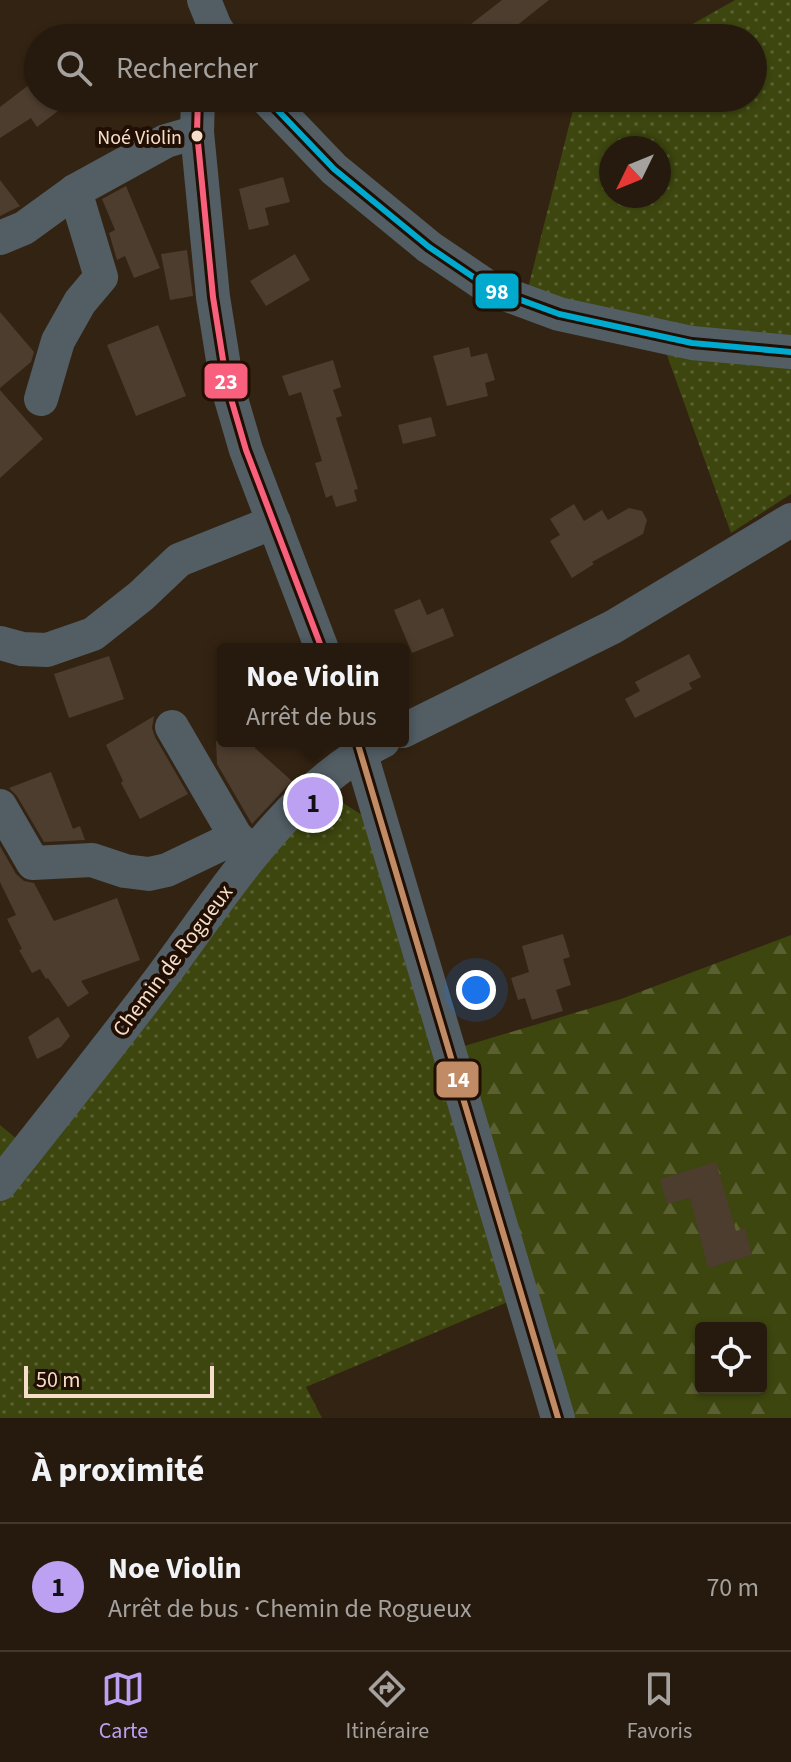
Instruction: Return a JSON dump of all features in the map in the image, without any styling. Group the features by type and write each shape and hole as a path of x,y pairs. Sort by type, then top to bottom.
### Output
{"street":[{"path":"198,112 213,297 227,385 246,450 320,643"},
{"path":"0,238 24,228 75,191 166,141 197,132 211,112"},
{"path":"279,112 334,169 429,247 491,289 559,314 692,343 791,352"},
{"path":"41,399 58,341 80,302 101,277 75,191"},
{"path":"409,728 613,627 791,520"},
{"path":"0,643 22,649 47,650 93,634 141,596 179,560 274,522"},
{"path":"0,806 33,863 92,860 125,871 149,874 245,844 172,727"},
{"name":"Chemin de Rogueux","path":"0,1184 160,979 245,844 365,747"},
{"path":"368,747 498,1219 558,1418"}],"green space":[{"path":"735,0 791,0 791,494 731,533 655,322 523,308 572,112 767,112 767,24 693,24"},
{"path":"337,799 362,815 510,1301 306,1387 322,1418 0,1418 0,1125 35,1154 287,836 308,812"},
{"path":"791,935 791,1418 545,1418 438,1054 621,999"}],"building":[{"path":"502,0 549,0 519,24 471,24"},
{"path":"24,89 24,112 57,112 37,127 31,118 0,138 0,107"},
{"path":"283,177 290,202 265,208 269,225 249,230 239,189"},
{"path":"0,180 20,206 0,216"},
{"path":"126,186 160,268 134,278 125,256 117,260 109,233 115,230 102,199"},
{"path":"187,250 193,296 170,300 161,254"},
{"path":"295,254 310,280 266,306 250,281"},
{"path":"0,312 34,352 31,362 0,388"},
{"path":"158,325 186,396 136,416 107,345"},
{"path":"469,347 471,357 487,353 495,380 485,383 488,396 447,406 433,356"},
{"path":"333,360 341,387 333,390 342,416 336,418 358,489 354,490 357,501 336,507 332,495 326,498 315,463 322,461 301,392 289,396 282,376"},
{"path":"0,390 43,439 0,478"},
{"path":"431,417 436,436 403,444 398,425"},
{"path":"574,504 584,521 602,510 608,520 629,508 642,511 647,520 643,534 592,562 594,564 572,578 550,541 560,535 550,519"},
{"path":"420,599 427,615 443,608 454,636 412,653 394,610"},
{"path":"689,654 701,677 689,683 692,689 635,718 625,699 640,691 635,682"},
{"path":"109,656 124,699 69,718 54,674"},
{"path":"154,716 152,728 155,737 188,794 140,819 106,745"},
{"path":"216,741 217,747 255,747 292,781 252,824 217,764"},
{"path":"51,772 73,829 80,826 85,840 44,842 9,788"},
{"path":"0,846 16,874 24,881 34,883 54,921 117,898 140,960 81,981 89,993 68,1007 40,969 32,973 19,950 22,949 7,919 16,915 0,882"},
{"path":"563,934 570,957 563,959 571,985 556,990 563,1011 532,1020 525,998 518,1000 511,978 529,972 522,946"},
{"path":"58,1017 70,1036 61,1047 37,1059 28,1037"},
{"path":"716,1162 736,1231 745,1228 752,1255 708,1268 690,1198 667,1204 660,1179"}],"transit line":[{"name":"23","path":"198,112 213,297 227,385 246,450 320,643"},
{"name":"98","path":"279,112 334,169 429,247 491,289 559,314 692,343 791,352"},
{"name":"14","path":"359,747 558,1418"}],"place":[{"name":"Noé Violin","path":"197,136"},
{"name":"Noe Violin","path":"313,803"}]}
